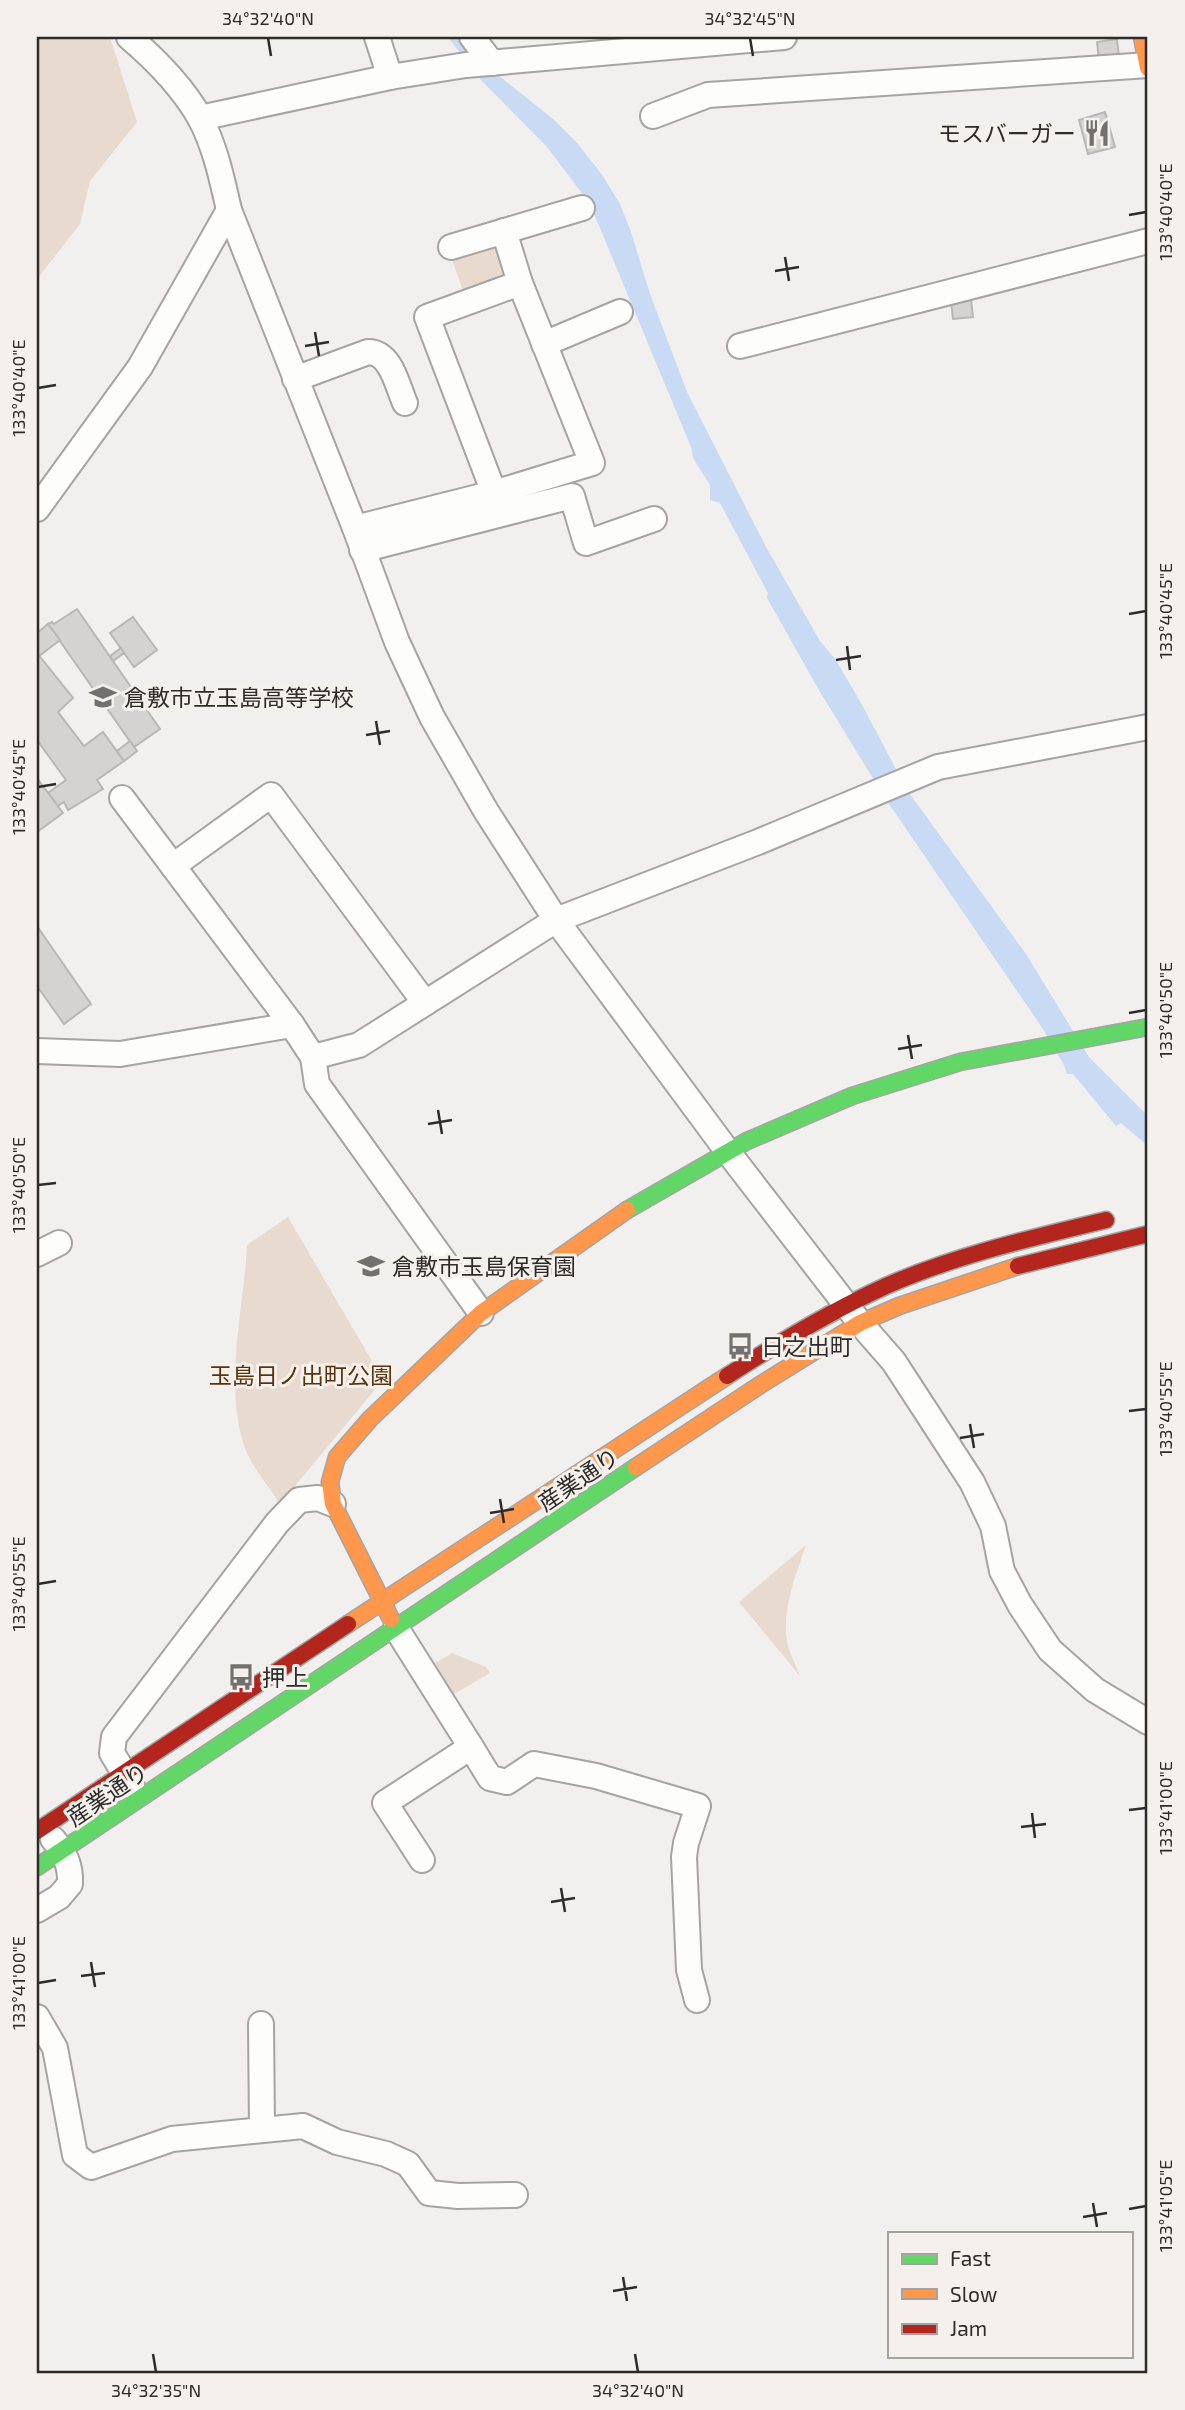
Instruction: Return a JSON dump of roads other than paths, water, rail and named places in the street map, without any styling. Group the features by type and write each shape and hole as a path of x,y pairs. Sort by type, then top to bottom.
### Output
{"main road":[{"path":"1142,37 1148,66"},
{"path":"396,1628 333,1504 330,1482 337,1457 370,1419 481,1313 633,1206 747,1141 852,1096 960,1062 1148,1027"},
{"name":"産業通り","path":"37,1867 760,1385 888,1285 985,1250 1121,1217"},
{"name":"産業通り","path":"39,1825 125,1774 382,1601 733,1372 853,1314 899,1306 1012,1268 1148,1234"}],"street":[{"path":"129,37 172,78 200,118 218,164 229,210 397,642 432,717 486,811 556,920 727,1153 894,1363 972,1482 993,1526 1002,1571 1020,1605 1050,1650 1095,1690 1148,1723"},
{"path":"159,37 172,78"},
{"path":"377,37 390,77"},
{"path":"472,37 492,63"},
{"path":"200,118 390,77 466,65 784,37"},
{"path":"653,116 708,95 1148,66"},
{"path":"451,247 582,208"},
{"path":"37,509 141,367 229,210"},
{"path":"358,539 592,463 520,283 503,231"},
{"path":"740,346 1148,241"},
{"path":"494,493 426,317 520,283"},
{"path":"544,344 620,312"},
{"path":"295,379 368,352 375,352 386,359 405,403"},
{"path":"564,472 586,542 654,519"},
{"path":"358,539 572,496"},
{"path":"313,1057 359,1045 556,920 758,842 938,767 1148,727"},
{"path":"173,866 271,795 425,1003"},
{"path":"122,798 292,1025 313,1057 317,1084 481,1313"},
{"path":"37,1051 120,1054 292,1025"},
{"path":"140,1799 112,1753 114,1737 277,1522 299,1500 318,1498 333,1504"},
{"path":"396,1628 490,1778 507,1782 534,1764 596,1776 698,1806 684,1857 689,1970 697,2000"},
{"path":"422,1860 385,1803 471,1747"},
{"path":"37,1910 59,1897 71,1884 71,1870 63,1851 39,1825"},
{"path":"37,2017 55,2048 75,2155 91,2167 172,2139 303,2126 337,2142 386,2154 408,2164 429,2193 458,2196 515,2195"},
{"path":"261,2024 262,2129"}],"water":[{"path":"448,37 463,37 493,71 553,119 578,144 603,176 620,204 631,232 650,294 687,392 766,547 820,641 836,660 861,703 907,790 1026,954 1089,1057 1148,1116 1148,1146 1121,1123 1116,1126 1073,1074 1067,1074 1041,1026 887,801 820,692 767,598 768,593 720,503 710,500 710,485 693,458 691,447 595,216 584,196 547,147 481,80"}],"place":[{"name":"モスバーガー","path":"1097,133"},
{"name":"倉敷市立玉島高等学校","path":"103,697"},
{"name":"倉敷市玉島保育園","path":"371,1266"},
{"name":"日之出町","path":"740,1346"},
{"name":"押上","path":"241,1677"}],"park label":[{"name":"玉島日ノ出町公園","path":"301,1375"}]}
